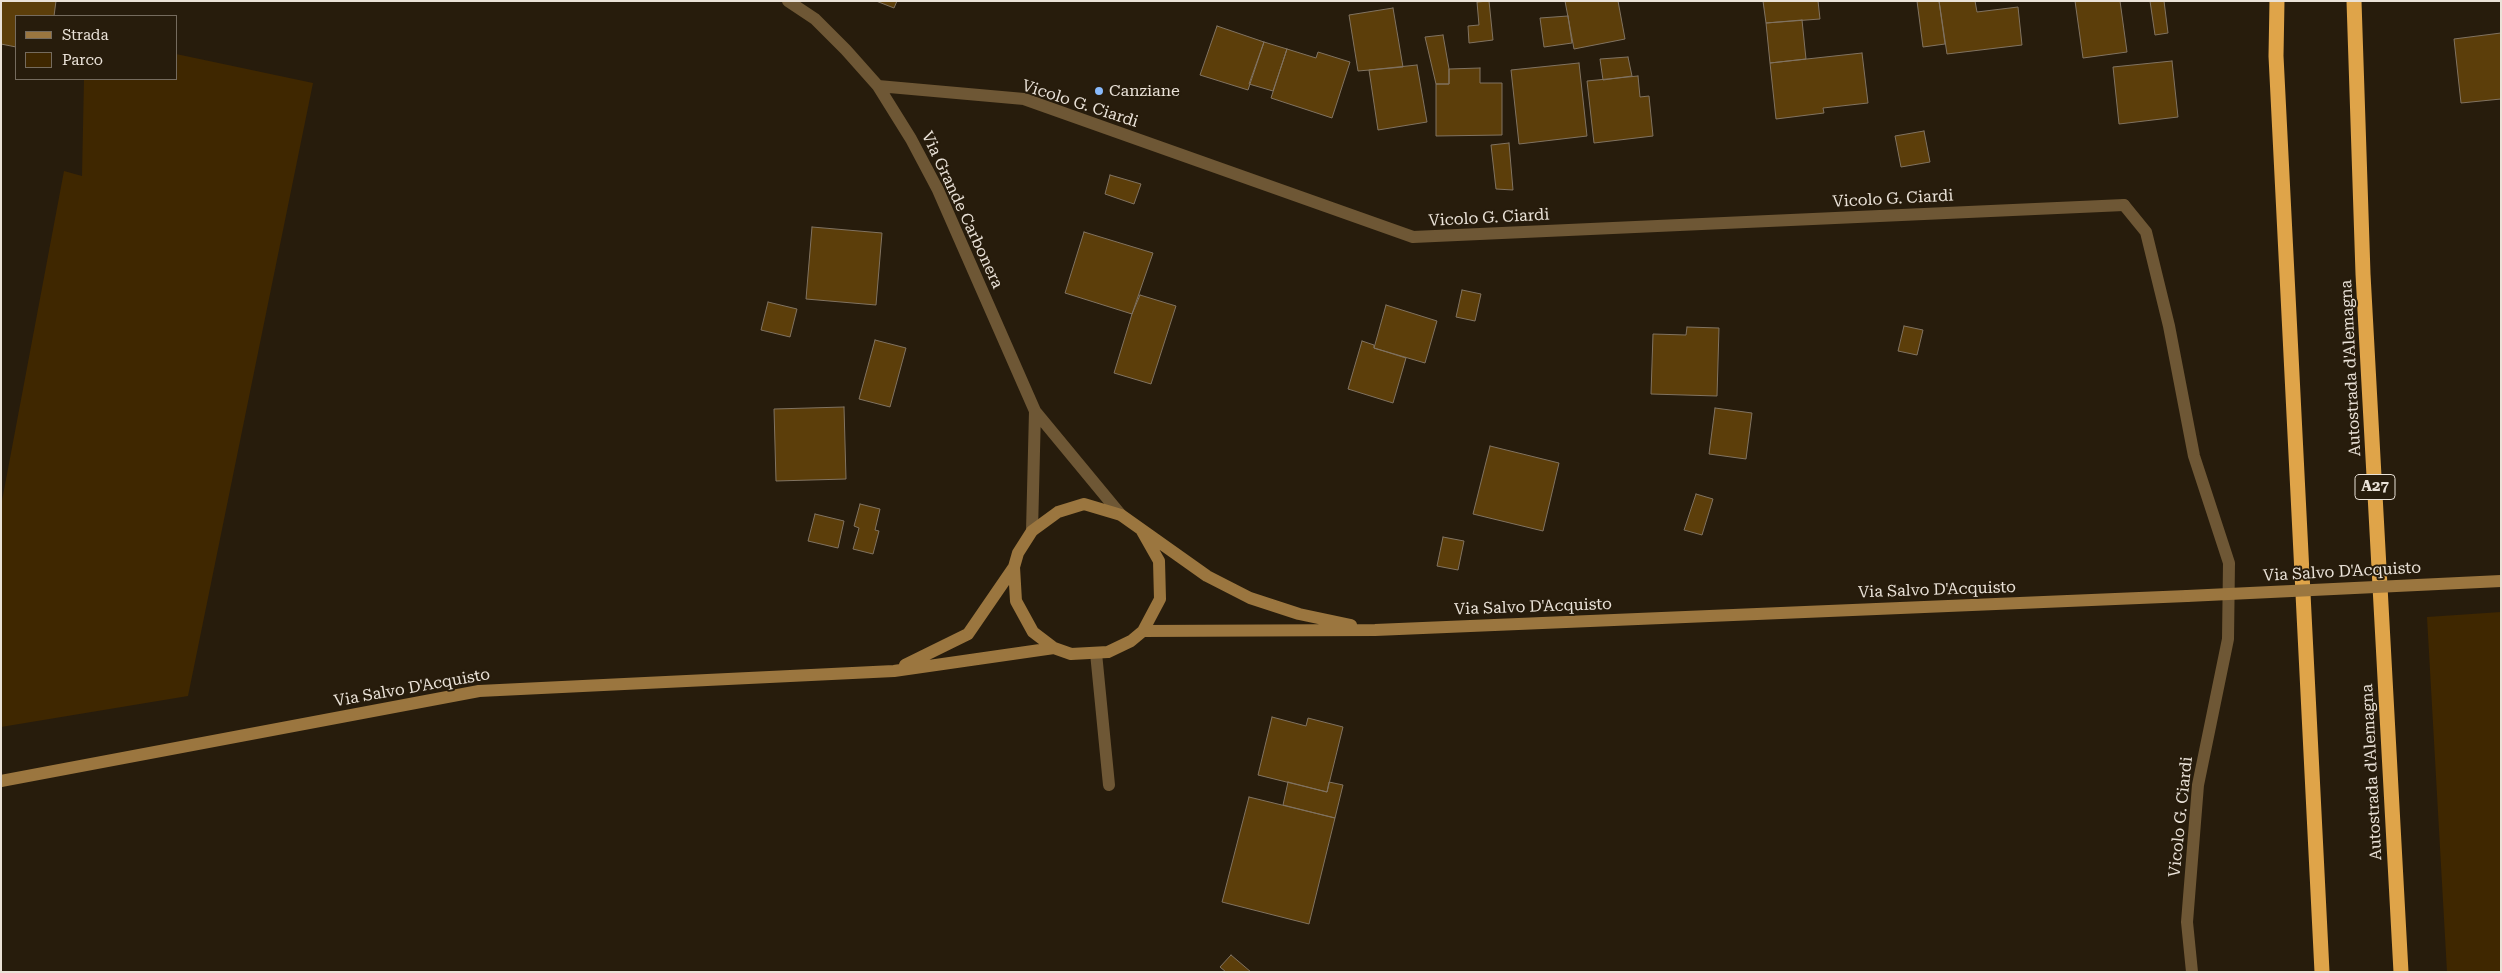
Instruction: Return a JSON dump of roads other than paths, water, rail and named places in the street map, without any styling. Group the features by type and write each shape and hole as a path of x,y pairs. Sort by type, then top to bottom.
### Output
{"highway":[{"path":"2276,1 2276,56 2322,972"},
{"name":"Autostrada d'Alemagna","path":"2354,1 2364,274 2401,972"}],"street":[{"name":"Via Grande Carbonera","path":"788,1 815,19 878,86 911,139 938,190 1035,411 1121,515"},
{"name":"Vicolo G. Ciardi","path":"878,86 1024,100 1413,237 2124,204 2146,232 2169,326 2194,456 2229,563 2228,639 2198,785 2187,922 2192,972"},
{"name":"Via Grande Carbonera","path":"1032,531 1035,411"},
{"name":"Via Salvo D'Acquisto","path":"1142,531 1159,561 1160,599 1142,631 1132,641 1108,652 1071,654 1054,648 1033,632 1016,601 1014,568 1018,553 1032,531 1058,512 1084,504 1121,515 1207,576 1250,598 1299,614 1375,630"},
{"name":"Via Salvo D'Acquisto","path":"894,671 968,634 1014,568"},
{"name":"Via Salvo D'Acquisto","path":"1142,631 1375,630 2501,581"},
{"name":"Via Salvo D'Acquisto","path":"1,781 479,691 894,671 1054,648"},
{"path":"1096,653 1109,785"}],"place":[{"name":"Canziane","path":"1099,91"}]}
